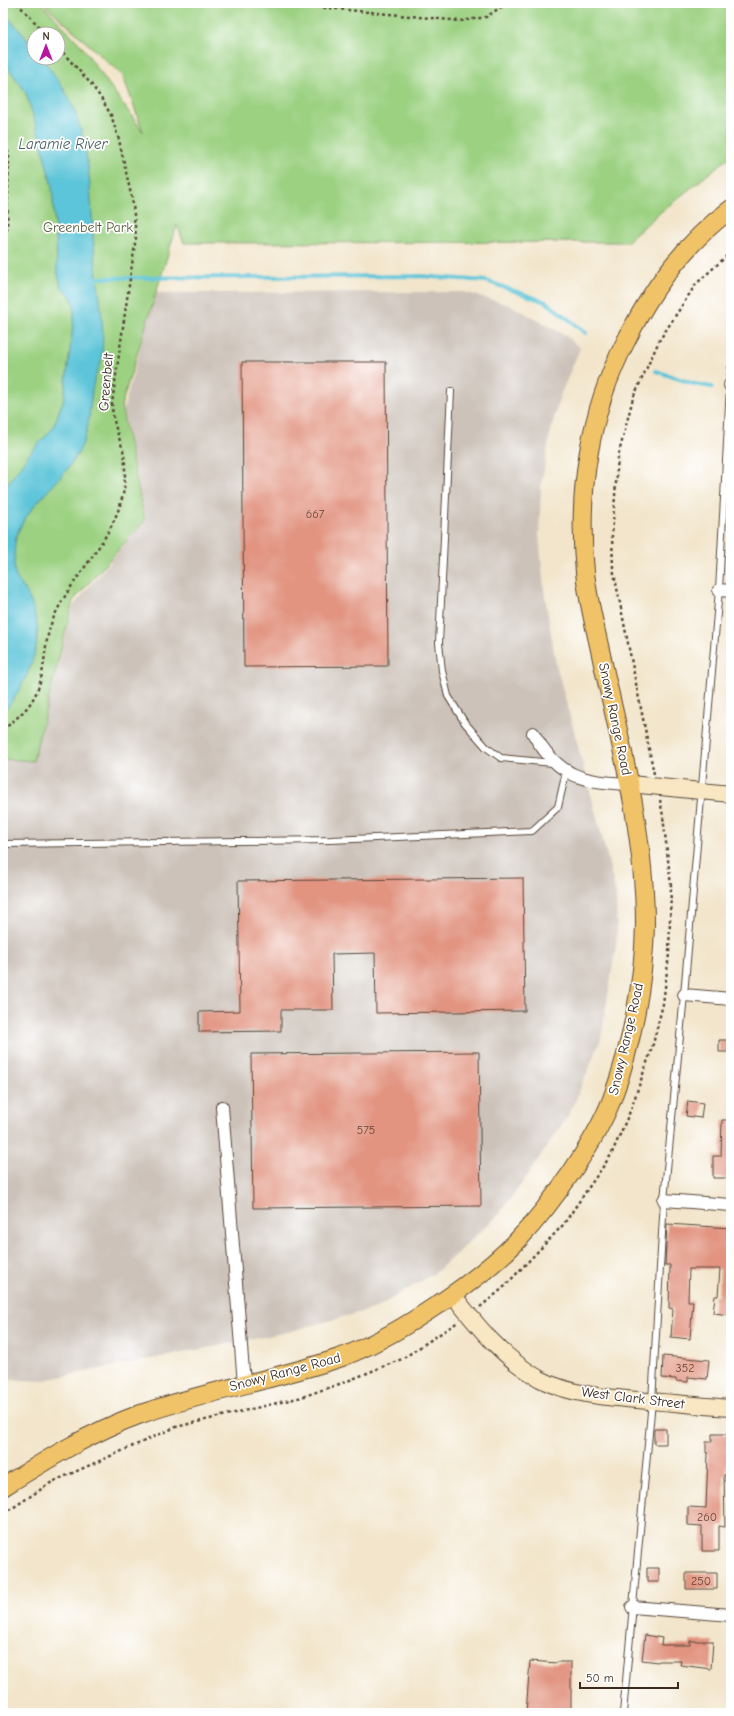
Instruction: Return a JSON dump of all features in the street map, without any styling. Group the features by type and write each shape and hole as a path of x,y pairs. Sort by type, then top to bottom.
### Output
{"main road":[{"name":"Snowy Range Road","path":"3,1487 55,1454 96,1432 137,1416 211,1392 301,1370 348,1355 396,1331 453,1295 497,1260 539,1216 568,1177 595,1134 611,1102 621,1071 635,1012 640,981 644,938 644,899 640,848 630,784 585,576 582,534 583,497 587,465 600,404 612,367 632,328 674,263 707,229 731,210"}],"street":[{"path":"719,590 731,591"},
{"path":"533,733 543,750 555,763 566,772 582,779 602,783 630,784 731,794"},
{"path":"684,995 731,999"},
{"path":"222,1108 244,1384"},
{"path":"664,1200 731,1205"},
{"name":"West Clark Street","path":"453,1295 497,1348 540,1379 575,1391 612,1398 731,1408"},
{"path":"632,1607 731,1615"}],"lane":[{"path":"623,1713 652,1401 664,1200 684,995 719,590 731,368"},
{"path":"451,391 439,643 442,671 448,696 465,723 486,747 500,758 555,763"},
{"path":"3,844 323,841 532,831 558,807 566,772"}],"path":[{"path":"17,3 39,26"},
{"path":"306,3 317,7 462,21 486,17 507,3"},
{"name":"Greenbelt","path":"3,730 34,697 42,670 46,638 52,622 64,598 108,534 120,509 124,488 125,466 123,451 112,416 112,403 136,237 133,204 119,140 111,115 91,84 66,56"},
{"path":"3,146 9,153 9,202 8,230 3,232"},
{"path":"3,1512 11,1509 52,1482 176,1427 302,1397 345,1382 402,1359 469,1316 502,1289 563,1225 611,1155 631,1109 652,1048 663,1004 669,954 671,886 663,816 613,568 612,536 618,457 633,398 659,341 696,284 731,252"}],"shaded area":[{"path":"464,292 510,305 565,335 580,348 560,396 551,429 541,486 539,535 544,590 556,664 616,894 617,939 601,1039 570,1113 520,1186 497,1216 435,1273 376,1308 288,1332 39,1381 3,1379 3,759 33,761 73,606 146,519 123,411 155,293"}],"green space":[{"name":"Greenbelt Park","path":"3,3 41,3 63,26 26,26 26,66 66,66 66,29 80,44 143,132 123,76 43,3 731,3 731,156 657,215 627,242 184,243 177,225 121,406 145,520 73,601 33,761 3,759"}],"water":[{"name":"Laramie River","path":"3,13 26,38 26,66 48,66 69,98 75,112 81,130 88,166 103,342 102,357 94,381 88,426 84,440 70,466 29,513 21,525 16,538 14,558 15,574 27,595 35,615 37,640 35,653 25,680 3,713 3,652 7,621 3,597 3,490 29,454 53,428 64,398 74,317 74,304 69,294 61,287 57,271 52,187 40,139 26,93 3,60"}],"building":[{"path":"242,362 386,362 388,666 244,667"},
{"path":"523,878 525,1011 376,1013 375,953 332,954 333,1010 281,1010 281,1031 199,1032 199,1012 240,1011 238,881"},
{"path":"719,1040 731,1040 731,1052 719,1052"},
{"path":"479,1052 481,1206 253,1208 251,1054"},
{"path":"688,1101 703,1103 701,1118 686,1116"},
{"path":"722,1120 731,1120 731,1178 713,1178 713,1156 721,1156"},
{"path":"667,1224 731,1228 731,1315 713,1313 715,1296 718,1296 720,1269 689,1269 688,1301 693,1301 690,1339 671,1337 673,1309 669,1308 670,1265 665,1265"},
{"path":"663,1356 709,1360 707,1379 688,1377 688,1382 662,1378"},
{"path":"654,1429 666,1429 666,1444 654,1444"},
{"path":"712,1434 728,1434 727,1475 724,1475 725,1527 719,1526 719,1551 702,1551 702,1526 688,1525 688,1507 706,1508 708,1453 706,1453 706,1442 712,1442"},
{"path":"647,1568 659,1568 659,1582 647,1582"},
{"path":"686,1573 717,1573 717,1589 686,1589"},
{"path":"645,1635 662,1638 661,1645 690,1645 690,1641 713,1641 711,1669 680,1665 681,1661 658,1662 642,1660"},
{"path":"530,1661 557,1663 571,1662 571,1713 526,1713"}],"waterway":[{"path":"93,278 420,276 486,281 546,302 586,333"},
{"path":"656,371 694,384 712,387"}]}
